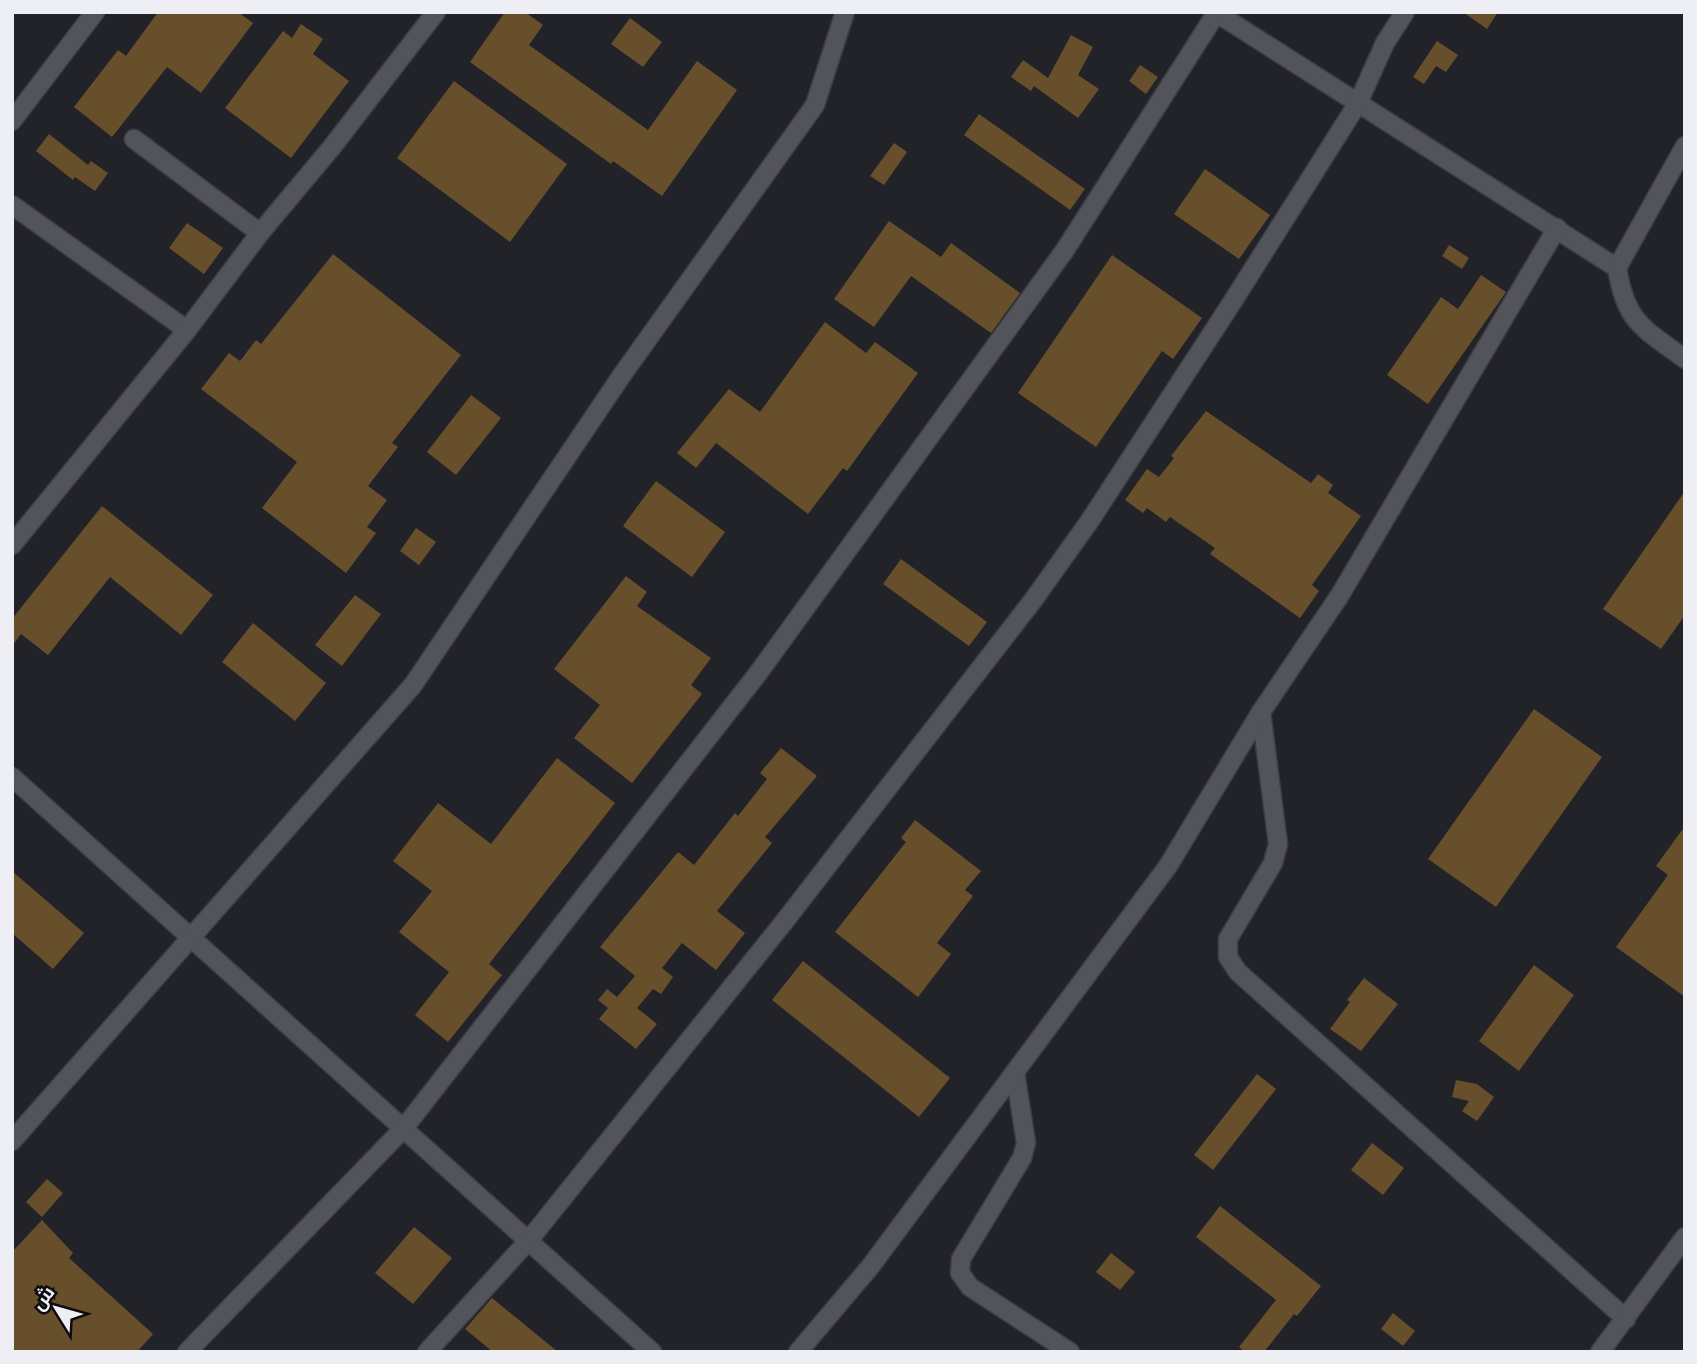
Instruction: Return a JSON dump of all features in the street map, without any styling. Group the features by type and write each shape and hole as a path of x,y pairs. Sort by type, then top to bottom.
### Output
{"street":[{"path":"12,121 95,12"},
{"path":"12,545 187,330 260,233 332,146 436,12"},
{"path":"12,1141 413,685 622,374 815,105 845,12"},
{"path":"427,1352 529,1240 784,922 1034,599 1099,507 1233,301 1358,103 1385,43 1405,12"},
{"path":"187,1352 404,1128 759,672 1065,250 1216,13 1618,268"},
{"path":"134,139 260,233"},
{"path":"1685,146 1618,268 1628,309 1642,327 1685,359"},
{"path":"12,205 187,330"},
{"path":"798,1352 870,1267 1168,866 1261,712 1340,595 1557,228"},
{"path":"1261,712 1278,844 1273,863 1228,939 1228,957 1237,972 1626,1319"},
{"path":"12,777 652,1352"},
{"path":"1015,1072 1026,1143 1022,1158 961,1259 960,1273 970,1287 1070,1352"},
{"path":"1600,1352 1685,1237"}],"building":[{"path":"158,12 238,12 253,23 201,93 167,67 112,137 74,107 118,50 126,56"},
{"path":"505,12 525,12 543,25 529,45 648,130 697,61 737,90 662,196 613,161 611,164 470,62"},
{"path":"1463,12 1498,12 1487,29"},
{"path":"630,18 662,42 643,67 611,44"},
{"path":"301,24 323,39 313,54 349,81 291,158 225,108 283,31 292,38"},
{"path":"1071,35 1093,47 1078,75 1099,89 1078,118 1034,86 1031,91 1011,77 1023,60 1048,78"},
{"path":"1437,41 1458,55 1446,72 1436,66 1424,84 1413,77"},
{"path":"1140,65 1158,77 1146,94 1129,81"},
{"path":"454,81 567,164 510,242 397,158"},
{"path":"979,114 1085,189 1070,210 964,135"},
{"path":"49,134 88,165 91,161 108,173 95,191 75,177 73,180 36,151"},
{"path":"894,143 907,152 884,185 870,176"},
{"path":"1205,169 1270,215 1239,259 1174,214"},
{"path":"889,221 941,257 951,243 1020,293 991,333 911,276 874,327 834,299"},
{"path":"187,223 223,248 204,274 169,248"},
{"path":"1449,245 1469,258 1462,269 1442,256"},
{"path":"333,254 461,355 392,443 398,447 368,486 387,500 367,527 376,533 346,573 262,508 297,462 201,389 229,353 240,361 256,340 261,344"},
{"path":"1112,255 1202,318 1173,359 1162,351 1096,447 1018,393"},
{"path":"1481,275 1506,292 1428,404 1387,375 1441,297 1458,309"},
{"path":"825,322 866,353 875,342 918,373 847,471 843,468 808,514 716,443 696,468 677,453 729,389 760,412"},
{"path":"471,395 501,418 456,475 427,452"},
{"path":"1206,411 1311,483 1318,474 1333,485 1328,493 1361,516 1312,585 1319,591 1300,618 1210,554 1215,548 1170,517 1166,522 1147,508 1143,513 1125,500 1147,469 1159,477 1174,458 1171,456"},
{"path":"656,481 725,532 692,577 623,526"},
{"path":"1685,491 1685,615 1661,649 1603,609"},
{"path":"102,506 213,595 181,635 110,577 48,655 21,634 12,646 12,619"},
{"path":"416,528 436,542 419,565 400,551"},
{"path":"901,559 987,622 969,646 883,584"},
{"path":"626,576 647,592 637,606 711,658 691,685 702,694 632,783 574,738 600,705 554,669"},
{"path":"355,595 381,614 342,666 315,645"},
{"path":"253,623 326,683 295,721 222,662"},
{"path":"1534,709 1602,757 1496,907 1428,859"},
{"path":"781,748 817,776 765,837 772,843 717,911 745,933 716,970 682,943 662,968 673,977 661,994 653,989 637,1008 657,1024 636,1049 599,1019 608,1008 598,1000 607,989 617,997 635,976 600,947 678,852 694,865 735,813 738,816 767,779 760,773"},
{"path":"557,758 615,803 489,964 502,975 448,1042 415,1015 449,972 399,932 432,891 393,861 438,803 491,844"},
{"path":"915,820 981,871 965,890 973,896 937,943 951,954 918,997 835,932 906,842 901,838"},
{"path":"1685,826 1685,997 1616,947 1668,875 1656,866"},
{"path":"12,871 84,933 53,969 12,933"},
{"path":"803,961 950,1078 919,1117 772,1000"},
{"path":"1534,965 1574,995 1519,1071 1479,1041"},
{"path":"1364,978 1398,1004 1361,1051 1330,1029"},
{"path":"1257,1074 1276,1089 1213,1170 1194,1155"},
{"path":"1456,1080 1477,1084 1494,1097 1477,1121 1462,1111 1469,1101 1452,1097"},
{"path":"1372,1143 1404,1168 1383,1195 1351,1170"},
{"path":"47,1179 63,1193 42,1217 26,1202"},
{"path":"1220,1206 1321,1286 1297,1316 1294,1314 1264,1352 1245,1352 1239,1347 1276,1300 1196,1237"},
{"path":"42,1220 73,1253 69,1258 153,1334 137,1352 12,1352 12,1252"},
{"path":"414,1227 452,1258 413,1304 375,1273"},
{"path":"1111,1253 1135,1272 1120,1290 1096,1272"},
{"path":"492,1298 558,1352 493,1352 465,1329"},
{"path":"1393,1313 1415,1331 1403,1346 1381,1329"}]}
